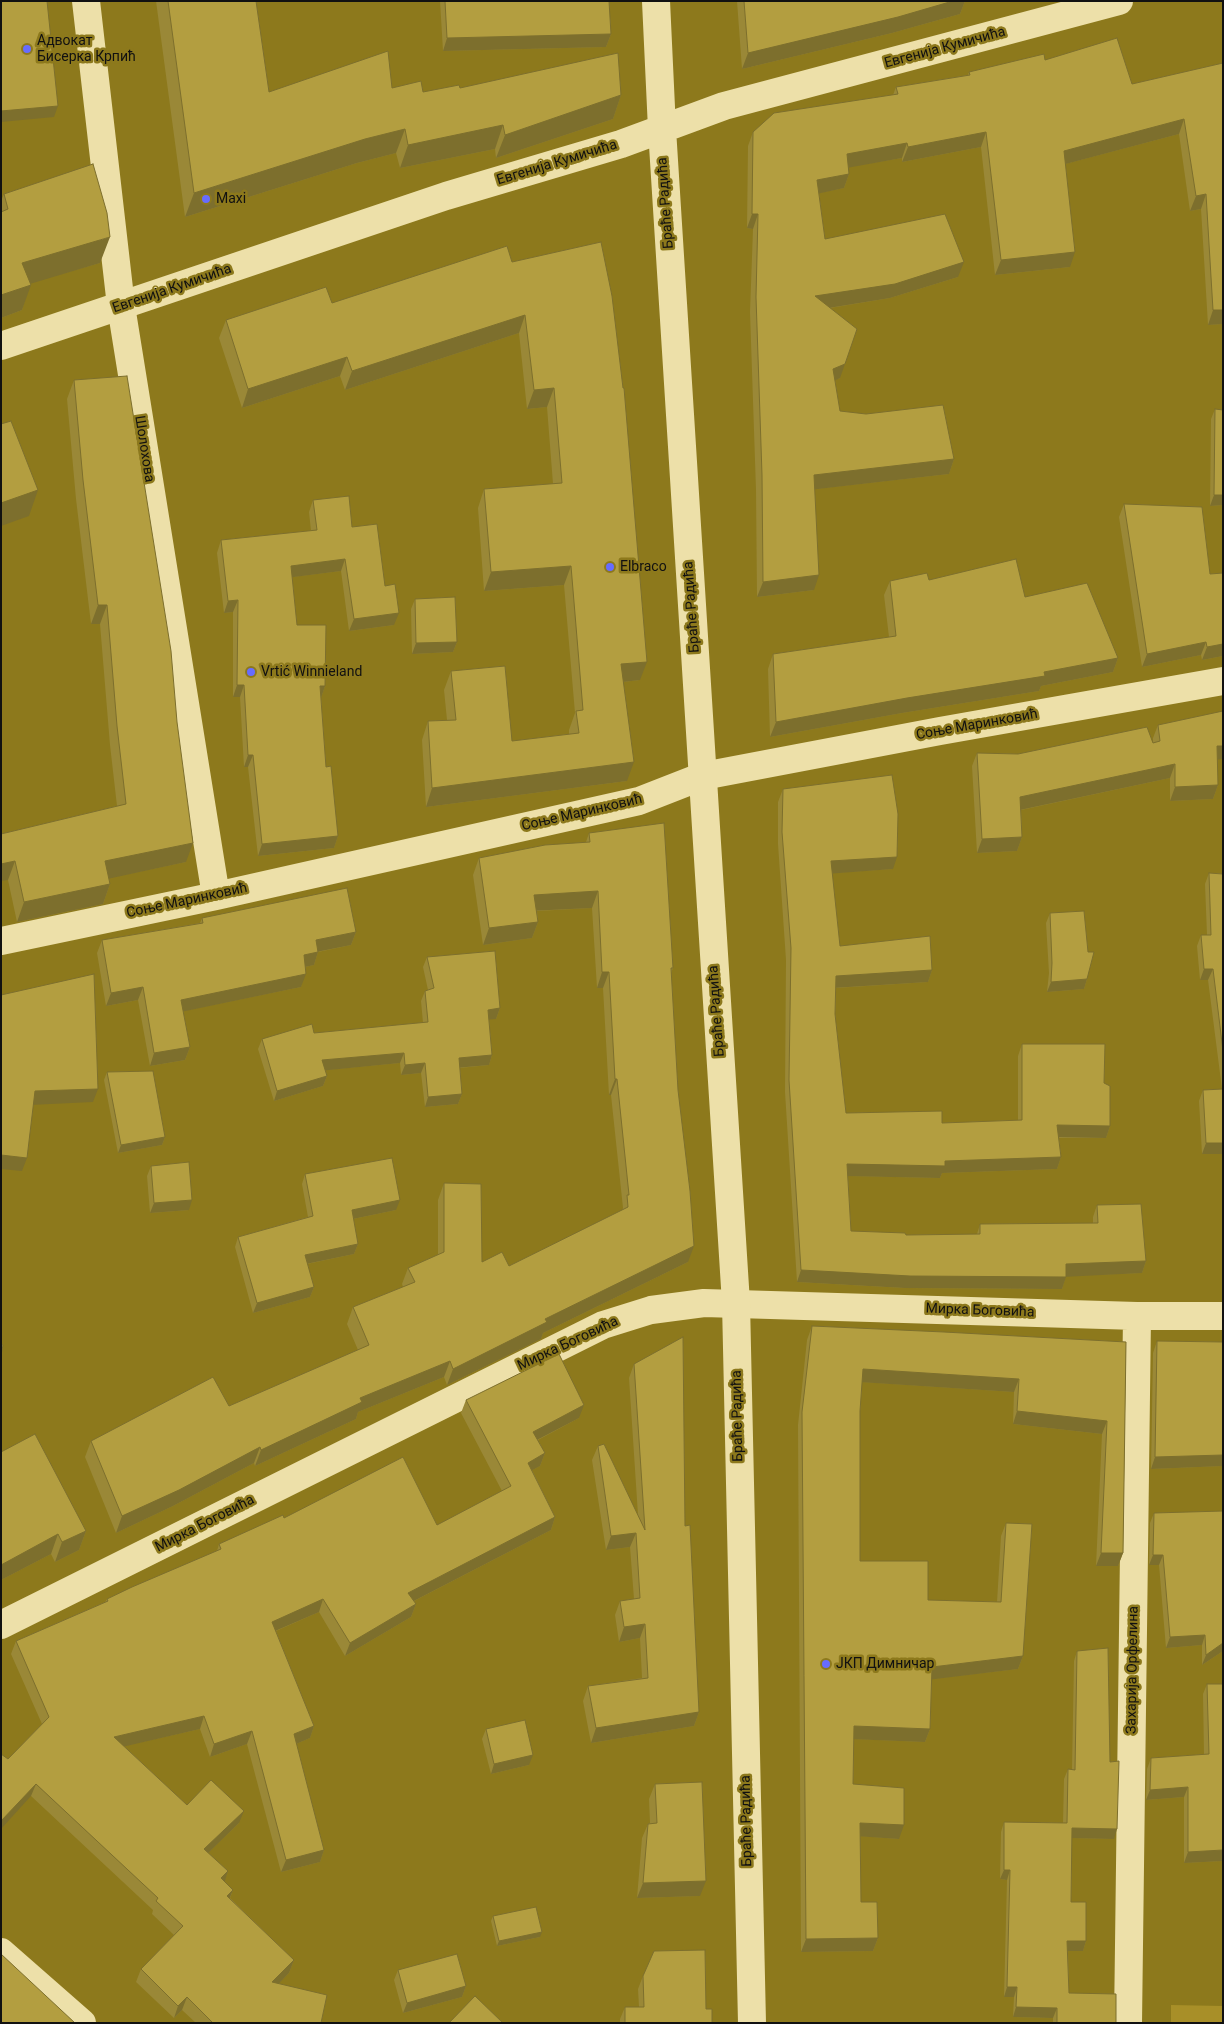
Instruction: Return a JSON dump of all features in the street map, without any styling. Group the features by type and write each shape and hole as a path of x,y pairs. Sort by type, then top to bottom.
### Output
{"street":[{"name":"Шолохова","path":"86,1 121,306 216,896"},
{"name":"Браће Радића","path":"656,1 662,129 736,1303 752,2023"},
{"name":"Евгенија Кумичића","path":"1,346 446,196 621,144 724,106 1119,1"},
{"name":"Соње Маринковић","path":"1,941 216,896 639,801 703,776 940,731 1223,681"},
{"name":"Мирка Боговића","path":"1,1625 602,1325 651,1310 704,1303 736,1303 1137,1316 1223,1316"},
{"name":"Захарија Орфелина","path":"1128,2023 1137,1316"},
{"path":"1,1952 82,2023"}],"shaded area":[{"path":"1171,2005 1223,2006 1223,2023 1171,2023"}],"building":[{"path":"1,1 47,1 58,106 1,111"},
{"path":"168,1 256,1 269,92 388,51 392,88 421,81 423,92 459,85 460,88 618,53 621,95 505,135 503,125 408,145 405,129 365,139 194,193"},
{"path":"445,1 609,1 611,34 447,38"},
{"path":"744,1 953,1 898,17 748,53"},
{"path":"1117,38 1132,84 1223,63 1223,310 1213,310 1206,194 1196,196 1184,119 1064,151 1075,252 1001,260 986,132 908,147 907,143 847,154 849,174 817,180 825,239 945,214 964,262 895,284 815,296 857,329 845,364 833,369 840,411 866,414 943,405 954,459 814,475 819,575 763,582 762,475 756,297 758,214 752,214 753,132 774,113 898,94 896,87 970,75 969,72 1044,54 1045,60"},
{"path":"93,164 107,213 110,237 22,263 31,285 1,295 1,212 8,209 4,194"},
{"path":"601,242 612,296 624,388 647,662 621,664 634,762 432,788 428,721 456,720 451,671 505,666 512,741 579,733 576,711 583,710 571,566 491,572 484,489 562,483 554,388 534,390 525,315 352,371 347,357 248,389 226,320 326,287 332,303 507,246 512,262"},
{"path":"127,376 171,651 177,722 193,843 105,861 110,884 24,902 15,861 1,864 1,834 126,804 117,726 107,605 98,605 83,480 74,380"},
{"path":"1215,409 1223,410 1223,495 1214,495"},
{"path":"11,421 38,490 1,503 1,424"},
{"path":"349,496 352,527 377,524 385,586 395,584 399,613 354,619 345,559 291,566 297,625 326,625 325,686 320,686 326,767 331,766 338,836 262,844 253,755 248,755 244,685 237,685 238,600 228,601 221,540 317,530 313,500"},
{"path":"1124,504 1202,507 1210,574 1223,573 1223,644 1207,647 1206,642 1147,654"},
{"path":"1016,559 1025,597 1087,583 1118,658 1044,672 1045,676 907,698 776,722 773,654 896,636 890,581 927,573 929,580"},
{"path":"455,597 457,642 416,643 415,599"},
{"path":"1223,711 1223,746 1217,746 1218,785 1175,787 1175,764 1020,797 1022,837 982,839 977,753 1018,754 1147,727 1153,743 1160,741 1158,725"},
{"path":"892,775 898,814 897,857 831,861 840,946 930,936 932,970 836,976 835,1014 846,1113 942,1111 942,1123 1022,1120 1022,1044 1105,1044 1104,1083 1110,1086 1110,1126 1057,1125 1061,1157 945,1161 945,1166 847,1164 851,1231 905,1233 906,1235 980,1234 980,1224 1098,1223 1097,1205 1141,1204 1146,1261 1066,1264 1066,1277 910,1276 801,1270 789,1080 791,948 782,832 783,789"},
{"path":"664,823 678,1090 690,1191 694,1246 545,1319 547,1322 453,1369 450,1361 360,1398 362,1402 261,1450 260,1447 179,1490 122,1516 91,1441 213,1377 229,1406 369,1345 353,1307 415,1282 408,1268 444,1252 444,1183 481,1184 482,1262 502,1252 509,1266 628,1207 627,1195 629,1195 617,1079 615,1079 609,972 602,972 598,891 534,895 538,922 489,928 479,858 545,845 590,842 589,833"},
{"path":"1209,873 1223,874 1223,1051 1213,969 1204,969 1201,935 1211,935"},
{"path":"347,888 356,932 316,940 318,952 304,955 306,974 181,1000 190,1047 154,1053 143,987 111,993 102,940 203,923 202,918"},
{"path":"1084,911 1088,952 1094,952 1087,979 1051,982 1050,913"},
{"path":"495,951 500,1008 488,1010 492,1055 459,1058 462,1094 428,1097 425,1063 405,1065 404,1053 322,1060 327,1076 277,1091 262,1039 312,1024 314,1033 428,1022 425,991 434,988 427,957"},
{"path":"94,974 98,1089 35,1091 27,1158 1,1155 1,995"},
{"path":"153,1071 165,1137 121,1145 107,1072"},
{"path":"1223,1089 1223,1143 1206,1143 1203,1090"},
{"path":"392,1158 400,1200 352,1210 358,1244 305,1255 314,1287 257,1303 238,1237 313,1216 305,1174"},
{"path":"189,1162 192,1200 154,1203 151,1166"},
{"path":"812,1326 1126,1342 1123,1553 1101,1553 1107,1421 1017,1411 1019,1379 863,1369 860,1411 860,1561 928,1561 928,1600 1001,1602 1006,1523 1032,1524 1023,1656 932,1667 930,1729 854,1726 853,1784 904,1788 904,1825 860,1823 861,1902 877,1902 878,1938 806,1939 802,1412"},
{"path":"683,1337 685,1526 690,1525 699,1712 596,1728 588,1686 648,1678 645,1624 624,1627 620,1601 640,1598 636,1533 611,1536 598,1446 604,1444 645,1530 634,1364"},
{"path":"1157,1341 1223,1342 1223,1455 1155,1457"},
{"path":"559,1354 584,1405 533,1432 545,1453 528,1463 555,1517 408,1593 416,1604 350,1643 323,1599 272,1622 314,1726 294,1734 324,1850 286,1860 252,1731 214,1744 204,1716 114,1737 187,1805 211,1780 244,1811 204,1849 228,1871 221,1878 233,1890 227,1896 294,1960 272,1982 327,1995 321,2023 213,2023 187,1997 178,2006 141,1969 183,1926 156,1901 158,1898 36,1784 1,1821 1,1754 8,1759 49,1717 16,1641 108,1601 107,1599 132,1587 221,1549 219,1544 283,1515 284,1518 403,1457 437,1525 511,1486 466,1400"},
{"path":"35,1434 86,1531 62,1542 58,1534 1,1565 1,1452"},
{"path":"1223,1511 1223,1643 1206,1655 1205,1635 1170,1637 1163,1555 1153,1555 1154,1513"},
{"path":"1108,1648 1110,1762 1119,1761 1117,1829 1072,1828 1071,1902 1086,1902 1086,1941 1067,1941 1069,1993 1116,1994 1116,2023 1057,2023 1057,2008 1016,2007 1017,1987 1007,1987 1010,1870 1004,1870 1004,1822 1067,1823 1068,1769 1075,1770 1077,1651"},
{"path":"1207,1684 1223,1684 1223,1850 1188,1852 1188,1787 1150,1790 1151,1758 1209,1754"},
{"path":"525,1720 533,1755 494,1764 486,1729"},
{"path":"702,1782 706,1881 643,1883 648,1824 657,1823 655,1784"},
{"path":"536,1907 542,1932 499,1941 493,1916"},
{"path":"705,1950 706,2009 712,2009 712,2023 625,2023 625,2007 644,2007 643,1976 654,1951"},
{"path":"1,1954 75,2023 1,2023"},
{"path":"457,1954 466,1986 407,2003 398,1970"},
{"path":"475,1996 503,2023 449,2023"}],"place":[{"name":"Адвокат Бисерка Крпић","path":"27,49"},
{"name":"Maxi","path":"206,199"},
{"name":"Elbraco","path":"610,567"},
{"name":"Vrtić Winnieland","path":"251,672"},
{"name":"ЈКП Димничар","path":"826,1664"}]}
